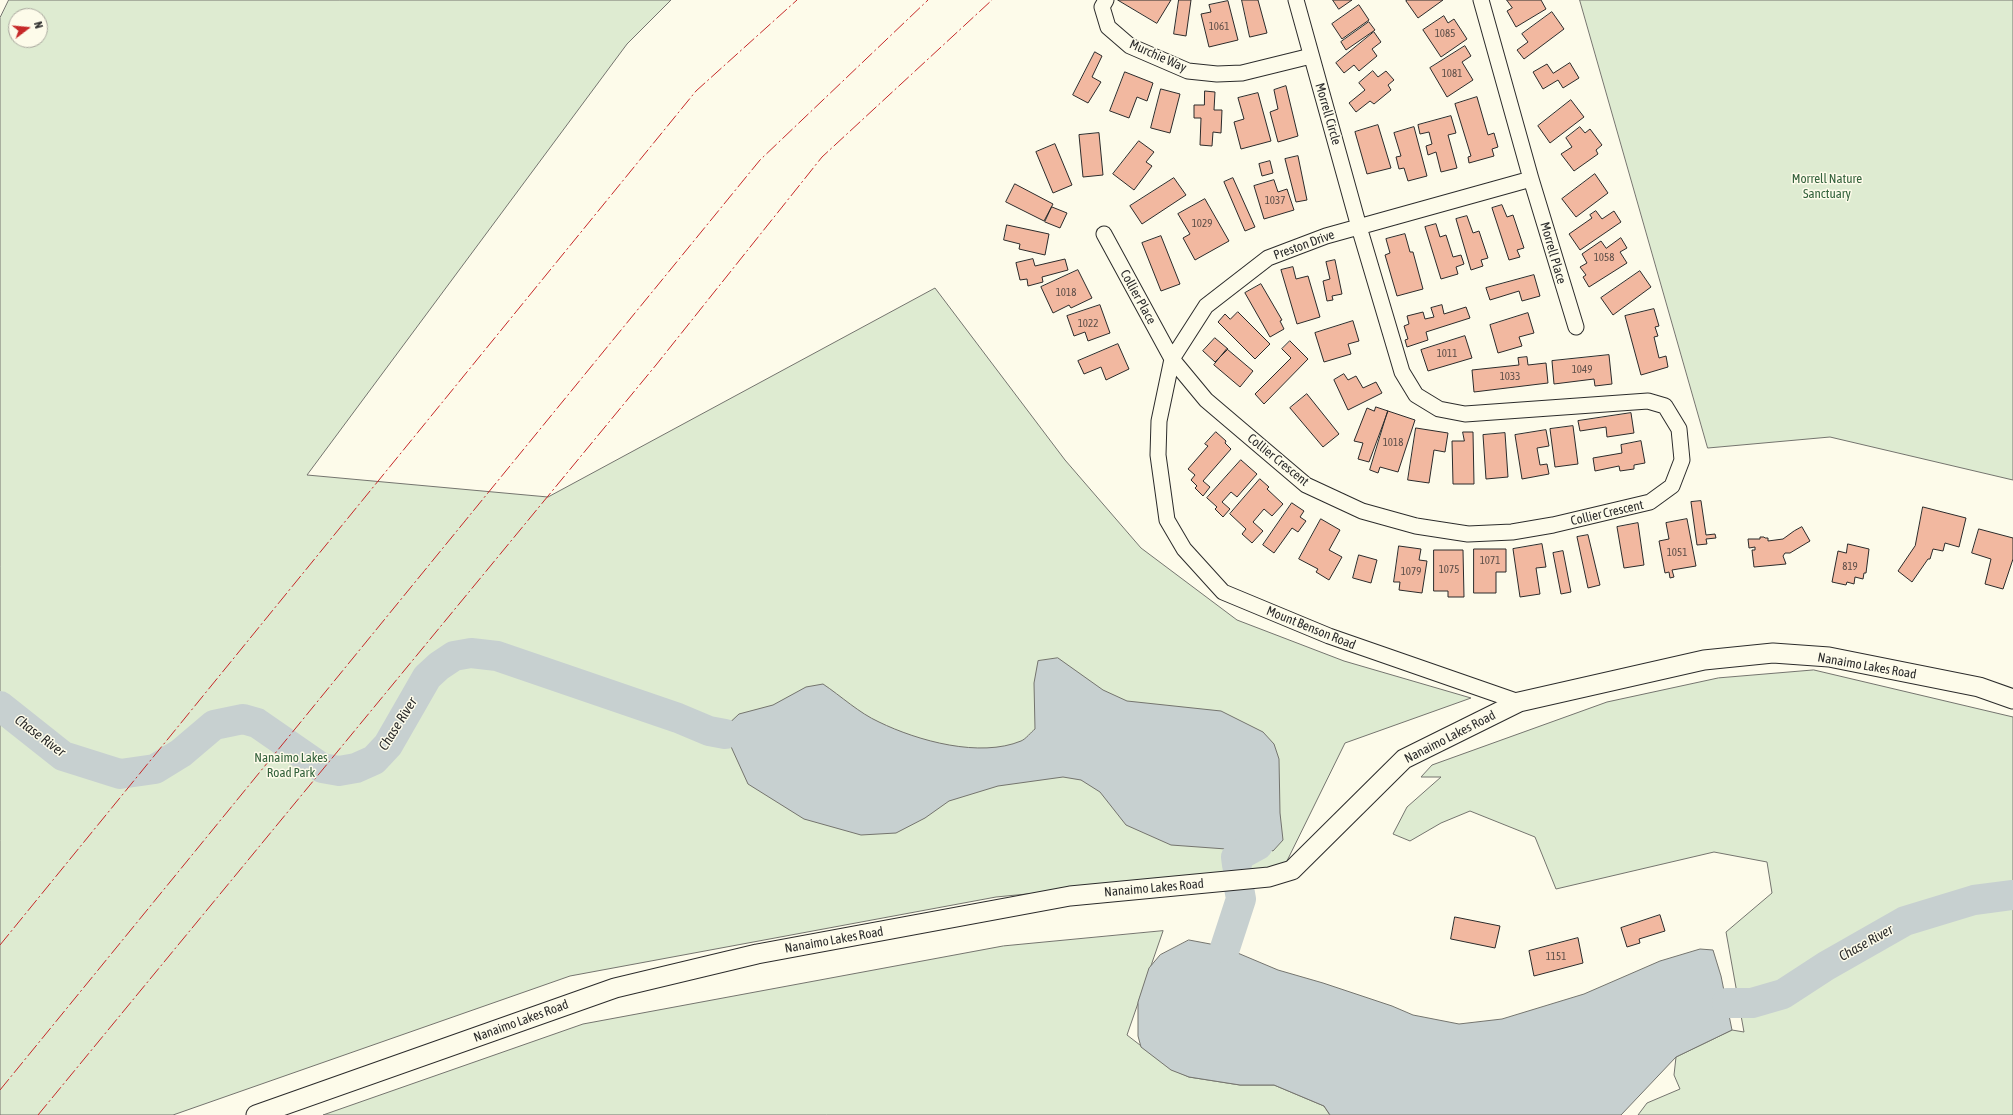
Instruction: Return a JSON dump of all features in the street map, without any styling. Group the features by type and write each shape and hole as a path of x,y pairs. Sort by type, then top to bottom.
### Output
{"street":[{"name":"Murchie Way","path":"1106,0 1102,7 1108,27 1130,46 1188,71 1217,74 1242,73 1312,56"},
{"name":"Morrell Circle","path":"1296,0 1359,227"},
{"path":"1481,0 1531,179"},
{"name":"Preston Drive","path":"1162,487 1158,455 1159,421 1172,360 1206,306 1268,258 1326,236 1531,179"},
{"name":"Morrell Place","path":"1531,179 1576,326"},
{"name":"Collier Crescent","path":"1172,360 1206,400 1306,485 1362,511 1416,526 1468,534 1512,532 1553,525 1650,502 1672,486 1682,460 1679,429 1665,406 1648,401 1465,414 1439,409 1416,395 1402,372 1359,227"},
{"name":"Collier Place","path":"1104,234 1172,360"},
{"name":"Mount Benson Road","path":"1162,487 1167,520 1184,549 1223,592 1329,636 1519,702"},
{"name":"Nanaimo Lakes Road","path":"256,1115 615,988 750,956 1070,896 1269,877 1292,870 1404,759 1519,702 1704,660 1773,653 1828,656 1979,687 2013,699"}],"green space":[{"name":"Nanaimo Lakes Road Park","path":"9,0 671,0 627,44 307,475 548,497 935,288 1065,460 1141,548 1237,620 1344,661 1471,698 1345,743 1283,869 996,897 570,976 173,1115 0,1115 0,18"},
{"name":"Morrell Nature Sanctuary","path":"1580,0 2013,0 2013,480 1830,437 1708,448"},
{"path":"1814,670 2013,717 2013,1115 1638,1115 1647,1103 1680,1089 1674,1075 1676,1057 1732,1030 1744,1032 1726,932 1772,893 1767,862 1714,852 1556,889 1535,837 1470,811 1441,823 1410,841 1393,834 1407,807 1441,777 1421,777 1432,765 1607,702 1718,678"},
{"path":"1163,931 1127,1035 1171,1069 1189,1077 1240,1085 1274,1085 1324,1106 1330,1115 323,1115 583,1024 1003,946"}],"shaded area":[{"path":"1058,658 1103,690 1127,701 1221,711 1263,732 1274,744 1279,759 1280,813 1283,840 1273,851 1258,845 1226,849 1171,845 1126,825 1100,792 1081,780 1063,777 998,786 949,801 925,818 896,833 861,835 804,819 748,784 723,729 739,714 773,705 806,687 823,684 872,718 912,735 949,745 987,748 1005,746 1023,740 1035,729 1034,683 1038,661"},
{"path":"1189,940 1221,946 1278,970 1392,1006 1413,1015 1459,1024 1502,1019 1584,994 1660,961 1700,949 1713,950 1721,976 1732,1030 1676,1057 1621,1115 1330,1115 1324,1106 1274,1085 1240,1085 1189,1077 1171,1070 1141,1047 1138,1036 1138,1002 1149,968 1160,955"}],"building":[{"path":"1118,0 1171,0 1157,23"},
{"path":"1179,0 1191,0 1186,36 1174,34"},
{"path":"1242,0 1258,0 1267,33 1250,37"},
{"path":"1333,0 1352,0 1339,9"},
{"path":"1443,0 1418,18 1406,1"},
{"path":"1507,0 1541,0 1546,9 1516,27 1507,11 1512,8"},
{"path":"1228,1 1238,40 1209,47 1201,14 1211,12 1209,5"},
{"path":"1359,5 1369,20 1342,39 1332,24"},
{"path":"1552,12 1564,29 1524,59 1517,50 1528,42 1522,34"},
{"path":"1444,16 1448,23 1454,19 1467,39 1441,57 1423,30"},
{"path":"1369,22 1375,30 1346,50 1341,42"},
{"path":"1374,32 1381,42 1372,49 1377,56 1359,71 1354,65 1344,73 1336,63"},
{"path":"1465,46 1471,56 1462,62 1473,80 1447,97 1430,68"},
{"path":"1095,52 1102,56 1092,77 1101,82 1088,103 1073,95"},
{"path":"1570,63 1579,78 1563,88 1558,80 1543,89 1533,72 1547,64 1553,73"},
{"path":"1373,71 1378,77 1386,71 1394,80 1388,85 1391,90 1374,104 1370,101 1356,112 1349,103 1365,90 1359,83"},
{"path":"1125,72 1153,83 1147,101 1137,97 1129,118 1110,111"},
{"path":"1286,86 1298,136 1278,142 1270,112 1278,109 1274,90"},
{"path":"1161,89 1180,94 1170,133 1151,128"},
{"path":"1205,91 1215,92 1214,110 1222,110 1221,133 1213,132 1212,146 1200,145 1201,118 1194,118 1194,105 1204,105"},
{"path":"1258,93 1271,141 1241,149 1234,122 1244,119 1238,98"},
{"path":"1477,97 1488,135 1494,133 1498,147 1492,149 1494,156 1469,163 1468,157 1471,156 1455,104"},
{"path":"1571,100 1584,117 1550,143 1538,126"},
{"path":"1451,116 1456,133 1448,135 1457,168 1441,172 1436,152 1428,155 1426,146 1432,144 1429,132 1420,134 1418,125"},
{"path":"1378,125 1391,168 1367,174 1355,132"},
{"path":"1414,127 1427,176 1408,181 1404,168 1399,169 1396,157 1401,156 1394,133"},
{"path":"1580,127 1585,133 1590,129 1602,145 1596,150 1598,154 1574,171 1561,154 1572,147 1566,138"},
{"path":"1099,133 1103,175 1083,177 1079,135"},
{"path":"1139,141 1154,152 1146,162 1152,166 1134,190 1113,174"},
{"path":"1055,144 1072,185 1053,193 1036,152"},
{"path":"1298,156 1307,200 1296,202 1285,159"},
{"path":"1270,161 1273,173 1262,176 1259,164"},
{"path":"1595,174 1608,193 1576,217 1562,199"},
{"path":"1174,178 1186,195 1142,224 1130,206"},
{"path":"1233,178 1255,227 1245,231 1224,182"},
{"path":"1274,180 1278,192 1287,189 1294,210 1264,219 1254,186"},
{"path":"1015,184 1053,204 1044,221 1006,202"},
{"path":"1205,199 1229,241 1195,260 1183,238 1190,234 1178,214"},
{"path":"1502,205 1507,217 1513,215 1524,248 1517,250 1520,257 1509,260 1492,208"},
{"path":"1052,207 1067,213 1060,228 1045,222"},
{"path":"1596,211 1602,219 1614,211 1621,222 1580,250 1569,234 1592,218 1590,215"},
{"path":"1467,216 1473,233 1479,231 1488,258 1481,260 1483,266 1471,270 1456,219"},
{"path":"1436,224 1440,237 1446,235 1453,257 1461,255 1464,264 1456,267 1458,274 1441,279 1425,227"},
{"path":"1007,225 1049,234 1045,255 1019,249 1020,244 1004,240"},
{"path":"1405,234 1410,252 1413,252 1423,289 1397,296 1385,255 1390,253 1386,239"},
{"path":"1161,236 1180,284 1161,291 1142,243"},
{"path":"1621,238 1627,248 1620,252 1627,263 1589,287 1583,277 1586,275 1580,267 1587,263 1582,254 1601,241 1606,248"},
{"path":"1033,259 1035,266 1065,259 1068,270 1042,277 1043,282 1028,286 1027,279 1020,280 1016,263"},
{"path":"1335,260 1342,294 1332,296 1333,300 1327,301 1323,281 1330,279 1326,262"},
{"path":"1293,267 1296,279 1308,276 1320,317 1297,324 1281,270"},
{"path":"1078,270 1092,298 1071,308 1069,305 1053,313 1041,287"},
{"path":"1640,271 1651,287 1613,315 1601,298"},
{"path":"1534,275 1540,296 1522,301 1519,291 1490,300 1486,288"},
{"path":"1261,284 1282,320 1280,321 1284,329 1270,337 1245,293"},
{"path":"1100,305 1110,333 1088,341 1085,332 1074,336 1067,316"},
{"path":"1442,305 1444,314 1466,307 1470,318 1426,332 1428,340 1407,347 1405,340 1408,339 1404,326 1409,324 1407,316 1423,312 1425,319 1434,317 1431,308"},
{"path":"1654,309 1659,326 1655,327 1658,336 1654,337 1659,358 1666,356 1668,367 1641,375 1625,316"},
{"path":"1238,312 1270,344 1255,359 1218,322 1225,314 1230,319"},
{"path":"1528,313 1534,333 1519,337 1522,346 1498,353 1490,325"},
{"path":"1353,321 1359,341 1348,344 1351,354 1324,362 1315,333"},
{"path":"1465,336 1472,358 1428,371 1421,350"},
{"path":"1215,338 1228,349 1215,362 1203,351"},
{"path":"1290,341 1308,359 1264,404 1255,394 1291,358 1282,349"},
{"path":"1118,344 1129,369 1106,380 1101,367 1084,374 1078,361"},
{"path":"1227,349 1253,371 1240,387 1214,365"},
{"path":"1609,355 1612,384 1595,386 1594,379 1554,384 1552,361"},
{"path":"1527,357 1528,365 1546,363 1548,383 1474,392 1472,370 1519,365 1518,358"},
{"path":"1344,374 1348,380 1356,376 1363,388 1376,382 1382,393 1348,410 1334,380"},
{"path":"1307,394 1339,434 1323,447 1290,408"},
{"path":"1376,407 1388,411 1369,462 1358,459 1363,443 1354,441 1367,408 1374,411"},
{"path":"1388,411 1415,420 1398,472 1380,467 1378,473 1370,470"},
{"path":"1631,413 1634,433 1607,437 1606,427 1580,431 1578,421"},
{"path":"1573,426 1578,464 1555,467 1550,429"},
{"path":"1416,428 1448,433 1445,452 1434,450 1429,483 1408,480"},
{"path":"1546,430 1549,446 1537,448 1540,465 1547,464 1549,474 1522,479 1515,435"},
{"path":"1216,432 1226,441 1225,443 1231,449 1203,481 1210,487 1203,496 1195,488 1197,486 1191,480 1195,475 1188,469 1208,446 1205,444"},
{"path":"1463,432 1473,432 1474,484 1453,484 1452,441 1464,441"},
{"path":"1505,433 1508,477 1486,479 1483,435"},
{"path":"1641,441 1645,463 1634,465 1634,469 1620,471 1619,466 1595,471 1593,458 1622,453 1621,445"},
{"path":"1241,460 1257,474 1237,497 1231,492 1222,502 1230,509 1223,517 1215,509 1217,507 1207,498"},
{"path":"1260,479 1269,487 1267,489 1283,504 1272,516 1264,509 1253,522 1263,531 1252,543 1242,534 1246,529 1230,514"},
{"path":"1701,501 1706,535 1715,534 1716,538 1706,539 1707,544 1697,545 1691,502"},
{"path":"1292,503 1304,511 1300,517 1306,521 1298,532 1292,528 1274,553 1263,545"},
{"path":"1923,507 1966,518 1959,547 1945,543 1943,551 1933,549 1930,559 1928,559 1912,582 1898,571 1915,546"},
{"path":"1321,519 1340,530 1329,550 1342,557 1329,580 1316,572 1318,569 1299,559"},
{"path":"1687,519 1696,566 1672,570 1674,577 1670,578 1669,572 1665,573 1659,541 1669,539 1666,523"},
{"path":"1638,523 1644,565 1624,568 1617,527"},
{"path":"1802,527 1810,541 1790,553 1785,553 1783,556 1786,564 1754,567 1752,550 1755,550 1755,547 1749,548 1748,539 1760,539 1760,537 1764,537 1768,538 1768,541 1783,539"},
{"path":"1979,529 2013,538 2013,559 2003,589 1985,584 1991,559 1972,553"},
{"path":"1588,535 1600,585 1588,588 1577,537"},
{"path":"1542,544 1546,567 1536,568 1540,594 1520,597 1513,549"},
{"path":"1848,544 1869,549 1866,573 1864,573 1863,579 1855,577 1854,584 1847,582 1846,585 1832,582 1838,551 1846,553"},
{"path":"1399,546 1421,549 1419,560 1427,561 1422,593 1399,590 1400,582 1394,582"},
{"path":"1474,549 1506,549 1506,572 1496,572 1496,593 1474,593"},
{"path":"1434,550 1463,550 1464,597 1448,597 1448,591 1434,591"},
{"path":"1563,551 1571,592 1561,594 1553,553"},
{"path":"1359,555 1377,560 1371,583 1353,578"},
{"path":"1660,915 1665,931 1639,939 1640,943 1627,947 1621,928"},
{"path":"1455,917 1500,926 1495,948 1451,939"},
{"path":"1578,938 1583,963 1534,976 1529,951"}],"waterway":[{"name":"Chase River","path":"0,706 63,756 120,774 155,769 181,753 214,725 243,719 257,723 322,768 339,771 356,768 374,760 388,745 427,677 439,666 454,656 471,653 497,656 678,718 709,731 725,734"},
{"name":"Chase River","path":"1237,865 1236,857 1258,845"},
{"name":"Chase River","path":"1225,948 1241,899 1238,882"},
{"name":"Chase River","path":"1727,1003 1752,1003 1783,994 1826,966 1905,921 1974,900 2013,895"}],"power":[{"path":"0,945 696,91 797,0"},
{"path":"0,1090 760,160 928,0"},
{"path":"38,1115 656,365 822,157 992,0"}]}
